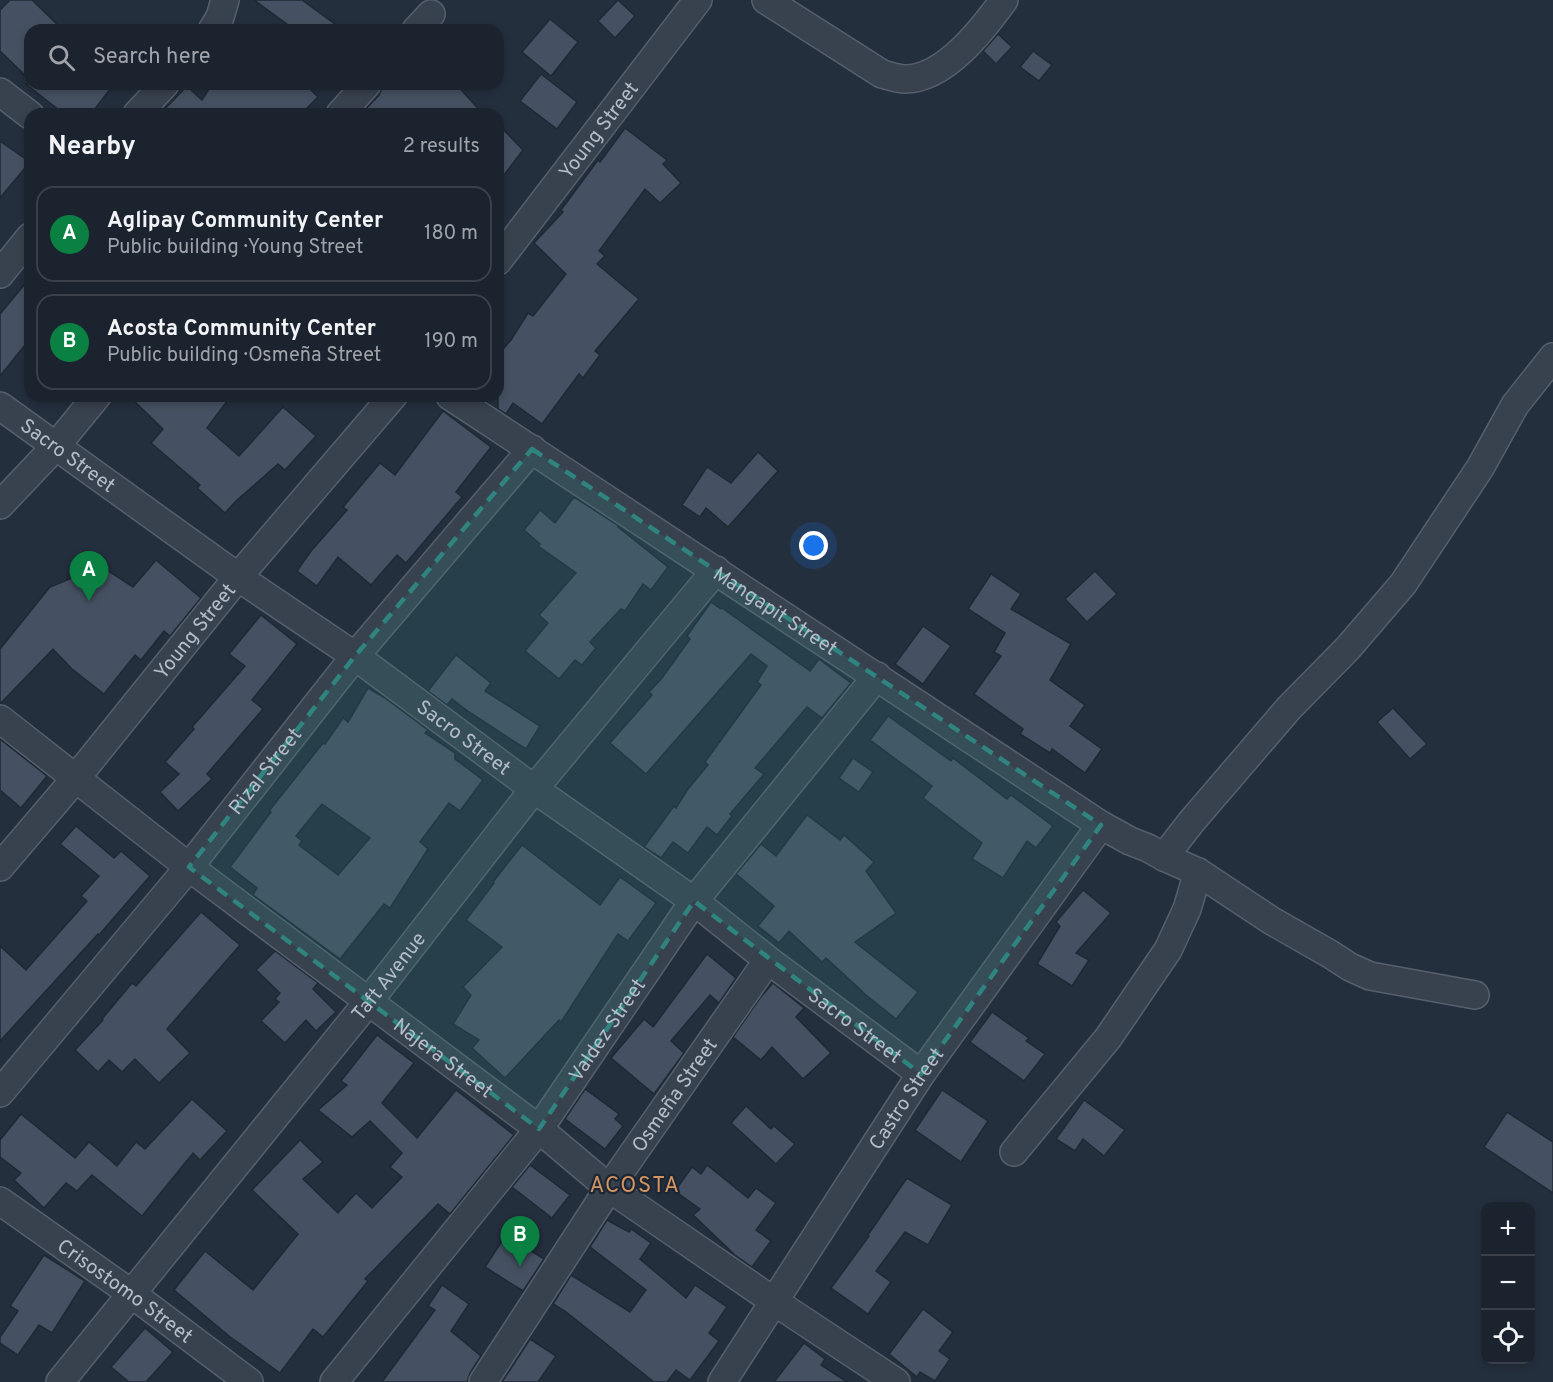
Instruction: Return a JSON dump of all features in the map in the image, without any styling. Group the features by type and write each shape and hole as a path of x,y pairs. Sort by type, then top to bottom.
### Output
{"street":[{"path":"216,24 225,0"},
{"name":"Young Street","path":"504,253 698,0"},
{"path":"766,0 882,74 904,79 934,72 960,52 982,31 1004,0"},
{"path":"142,108 159,90"},
{"path":"345,108 362,90"},
{"path":"0,92 24,110"},
{"path":"0,274 24,244"},
{"path":"1164,857 1289,708 1348,648 1403,584 1480,468 1515,405 1553,357"},
{"path":"0,506 56,446 92,402"},
{"name":"Young Street","path":"0,867 76,778 238,577 388,402"},
{"name":"Mangapit Street","path":"459,402 1101,825 1198,872 1272,921 1350,967 1370,976 1475,994"},
{"name":"Sacro Street","path":"0,406 238,577 355,656 534,789 694,901 768,960 921,1074"},
{"name":"Rizal Street","path":"0,1093 189,867 355,656 532,449"},
{"name":"Taft Avenue","path":"60,1382 368,1002 534,789 716,570"},
{"name":"Valdez Street","path":"334,1382 539,1129 694,901 877,676"},
{"name":"Najera Street","path":"0,719 189,867 539,1129 609,1188 896,1382"},
{"name":"Castro Street","path":"722,1382 921,1074 1101,825"},
{"path":"1014,1152 1108,1038 1168,950 1187,909 1198,872"},
{"name":"Osmeña Street","path":"483,1382 609,1188 768,960"},
{"name":"Crisostomo Street","path":"0,1201 132,1294 249,1382"}],"highlighted area":[{"path":"532,449 1101,825 921,1074 694,901 539,1129 189,867 355,656"}],"building":[{"path":"10,0 32,0 57,24 24,24 24,74 0,51 0,10"},
{"path":"254,0 302,0 335,24 287,24"},
{"path":"618,0 635,16 615,38 598,21"},
{"path":"550,19 578,42 551,76 522,52"},
{"path":"998,34 1012,47 996,64 983,51"},
{"path":"1033,51 1052,65 1039,81 1020,67"},
{"path":"541,74 577,102 557,129 520,101"},
{"path":"34,90 109,90 96,108 56,108"},
{"path":"183,90 191,90 202,100 208,90 311,90 318,97 307,108 166,108"},
{"path":"381,90 461,90 478,108 367,108"},
{"path":"625,128 667,160 663,164 681,183 660,203 645,189 599,251 605,256 597,264 639,299 595,351 600,355 583,378 579,374 542,424 513,403 506,414 498,409 498,402 504,402 504,348 528,313 533,316 566,274 534,243 563,212 561,210 598,160 600,162"},
{"path":"504,130 523,150 504,175"},
{"path":"0,141 24,158 24,169 0,198"},
{"path":"24,285 24,346 0,376 0,314"},
{"path":"135,402 226,402 207,428 239,456 283,407 316,436 285,470 278,464 225,513 197,488 200,485 151,443 163,429"},
{"path":"443,411 491,447 456,492 462,497 406,563 397,555 371,585 338,557 317,586 297,571 311,551 347,510 343,507 380,463 395,475"},
{"path":"758,452 778,471 728,527 706,508 700,517 682,505 707,467 731,483"},
{"path":"574,497 619,526 668,567 651,590 643,584 625,611 621,609 590,642 596,648 582,665 575,660 559,679 525,651 548,623 539,615 576,573 538,546 540,544 524,530 540,510 555,523"},
{"path":"156,560 201,598 170,636 164,631 141,660 135,655 104,694 72,669 53,649 0,704 0,649 50,587 101,566 133,587"},
{"path":"1095,571 1117,594 1087,622 1065,599"},
{"path":"991,574 1021,594 1011,609 1071,644 1050,680 1085,705 1070,726 1102,749 1085,773 1052,749 1050,753 1020,734 1023,729 974,694 1001,656 994,652 1005,633 968,609"},
{"path":"711,602 810,671 819,659 851,683 822,718 807,707 755,768 764,774 730,814 732,816 717,835 707,827 688,853 673,842 661,858 644,847 708,765 705,762 761,685 757,682 767,666 751,654 646,774 610,743 652,695 649,692 690,639 687,636"},
{"path":"261,615 297,644 252,700 263,709 207,774 212,779 178,811 160,792 179,774 165,762 245,666 229,654"},
{"path":"923,626 951,646 923,684 895,664"},
{"path":"456,655 491,683 485,691 540,726 526,749 452,699 447,705 428,691"},
{"path":"368,688 428,730 425,733 455,753 455,759 483,780 460,811 449,803 420,842 428,849 390,908 384,904 340,959 253,895 257,888 230,867 271,812 269,811 323,743 325,744 343,718 348,722","holes":["322,804 370,838 338,875 299,845 302,841 296,836"]},
{"path":"1393,708 1427,744 1410,759 1377,722"},
{"path":"888,716 951,761 953,758 1007,799 1011,795 1053,826 1036,848 1027,841 1003,878 972,859 982,843 923,798 932,786 870,740"},
{"path":"0,739 47,776 21,808 0,790"},
{"path":"853,758 873,772 859,792 839,778"},
{"path":"807,815 840,840 844,835 874,862 866,871 896,913 855,942 918,992 896,1019 861,991 826,958 822,962 789,931 779,943 758,926 774,906 736,874 761,844 776,856"},
{"path":"76,826 114,858 121,851 150,876 99,935 0,1041 0,946 26,970 87,901 81,896 99,876 60,844"},
{"path":"522,845 600,905 620,877 656,903 628,941 618,934 561,1022 559,1020 505,1078 472,1048 479,1040 453,1024 471,995 463,987 502,947 466,920"},
{"path":"1083,890 1111,913 1076,953 1089,960 1072,986 1037,964 1060,926 1056,922"},
{"path":"201,912 240,945 167,1029 190,1053 159,1083 135,1059 122,1072 109,1060 98,1072 75,1050 103,1020 132,983 136,986"},
{"path":"275,951 318,983 313,989 336,1012 316,1031 306,1020 285,1043 261,1021 279,1002 275,999 280,993 256,970"},
{"path":"707,954 736,978 719,1003 710,995 671,1041 684,1053 654,1094 611,1058 644,1019 653,1027"},
{"path":"773,983 804,1008 796,1017 831,1053 803,1079 772,1047 761,1060 733,1037"},
{"path":"992,1012 1029,1038 1026,1041 1045,1054 1024,1081 970,1042"},
{"path":"377,1035 414,1063 382,1103 417,1138 456,1090 514,1135 450,1214 438,1204 365,1279 368,1281 323,1337 313,1329 280,1373 229,1336 174,1290 205,1251 253,1290 298,1234 252,1190 300,1140 323,1162 303,1179 338,1213 356,1193 372,1208 402,1177 390,1167 402,1153 370,1121 352,1137 318,1110 347,1085 341,1081"},
{"path":"585,1089 619,1114 615,1119 623,1126 605,1149 565,1119"},
{"path":"942,1090 988,1121 961,1162 915,1130"},
{"path":"192,1099 227,1131 200,1160 193,1153 142,1216 92,1175 77,1191 66,1183 44,1208 14,1180 21,1173 0,1157 0,1140 21,1114 75,1158 89,1142 117,1166 136,1142 145,1149"},
{"path":"1084,1100 1125,1130 1104,1156 1083,1139 1075,1151 1056,1139"},
{"path":"746,1106 771,1129 774,1126 795,1144 776,1164 731,1123"},
{"path":"1507,1112 1553,1142 1553,1193 1484,1147"},
{"path":"530,1165 570,1195 552,1218 512,1187"},
{"path":"707,1165 748,1198 756,1188 776,1203 756,1230 771,1241 752,1267 735,1255 693,1215 700,1209 675,1191 692,1167 701,1174"},
{"path":"907,1178 952,1205 928,1245 905,1232 876,1271 891,1282 868,1314 831,1288"},
{"path":"607,1220 629,1232 631,1229 651,1243 640,1259 686,1298 695,1285 727,1307 709,1333 719,1341 690,1380 676,1370 667,1382 654,1382 553,1304 571,1275 630,1312 646,1290 590,1247"},
{"path":"506,1235 544,1259 523,1291 485,1267"},
{"path":"44,1255 85,1281 52,1333 39,1325 18,1355 0,1343 0,1337 18,1311 10,1306"},
{"path":"442,1285 469,1304 451,1331 481,1356 467,1382 382,1382 435,1310 428,1306"},
{"path":"923,1309 953,1332 939,1351 950,1359 935,1381 920,1372 917,1377 889,1354"},
{"path":"145,1328 173,1352 146,1382 129,1382 111,1367"},
{"path":"530,1339 556,1356 538,1382 502,1382"},
{"path":"804,1343 825,1359 821,1365 847,1382 774,1382"}],"place":[{"name":"Aglipay Community Center","path":"89,601"},
{"name":"Acosta Community Center","path":"520,1266"}],"district":[{"name":"ACOSTA","path":"635,1184"}]}
